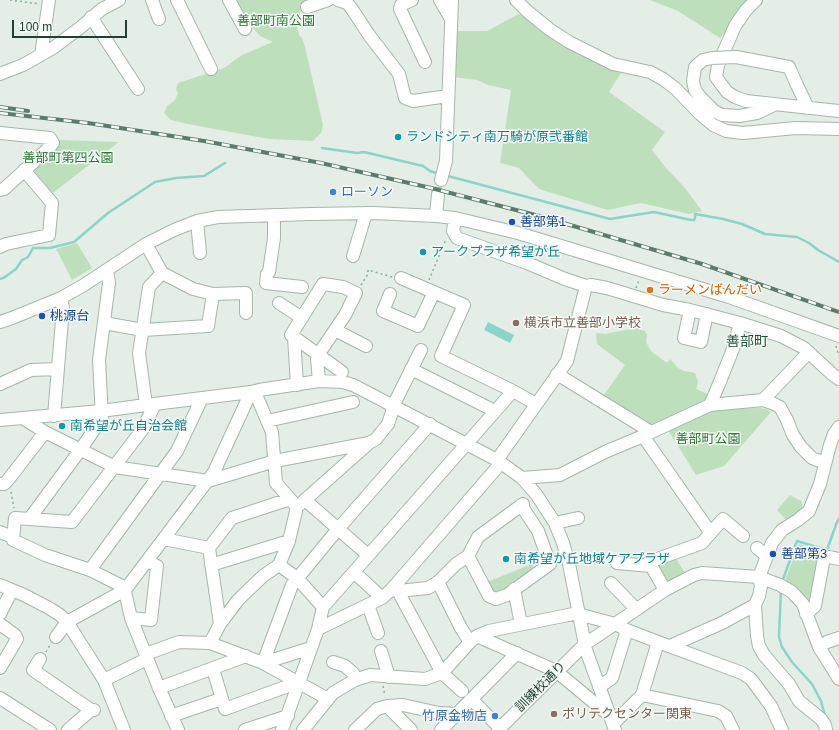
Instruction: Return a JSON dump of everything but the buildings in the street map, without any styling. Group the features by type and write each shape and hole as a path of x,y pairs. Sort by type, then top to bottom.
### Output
{"street":[{"path":"0,74 23,65 41,55 81,27 102,9 119,0"},
{"path":"152,0 159,19"},
{"path":"177,0 211,69"},
{"path":"229,0 245,29"},
{"path":"307,8 328,0"},
{"path":"338,0 347,3 399,74 405,98 409,101 413,101 448,96"},
{"path":"412,0 401,5 400,9 425,62"},
{"path":"440,0 451,19"},
{"path":"441,180 446,161 452,0"},
{"path":"516,0 527,11 569,42 613,64 650,72 663,79 676,89 713,125 726,131 743,133 796,128 839,129"},
{"path":"756,0 746,10 735,26 718,65 716,76 727,92 746,102 839,111"},
{"path":"41,55 48,3"},
{"path":"91,17 138,89"},
{"path":"774,105 757,113 739,116 722,115 714,111 700,98 695,90 692,81 695,67 703,60 736,57 789,67 808,108"},
{"path":"0,133 50,138 53,143 4,189 0,190"},
{"path":"0,247 6,244 49,235 52,203 24,170"},
{"path":"436,216 438,194"},
{"path":"352,256 366,213"},
{"path":"0,322 60,298 107,270 146,244 174,230 197,221 218,217 366,213 455,218 518,233 729,297 839,336"},
{"path":"274,215 274,238 266,284 302,287"},
{"path":"455,218 449,235 586,286 591,285 607,288 663,305 707,314 782,336 804,348 839,379"},
{"path":"197,221 200,253"},
{"path":"146,244 162,273 193,289 213,294 246,293 246,313"},
{"path":"30,518 102,418 99,360 109,283 107,270"},
{"path":"162,273 149,287 139,353 150,404 142,430 72,522 15,518 13,540 45,555 90,570 124,587 131,618 159,688 178,730"},
{"path":"401,278 430,289 464,305 441,356 536,404"},
{"path":"297,385 294,337 291,335 324,284 343,288 356,293 346,315 318,355 319,381"},
{"path":"318,629 368,606 390,593 499,461 556,374 567,361 586,286"},
{"path":"390,294 383,311 418,326 430,289"},
{"path":"104,323 143,330 208,326 213,294"},
{"path":"54,416 63,308 60,298"},
{"path":"278,304 302,318"},
{"path":"690,310 684,338 701,342 707,314"},
{"path":"710,404 733,349 740,323"},
{"path":"336,330 367,345"},
{"path":"294,337 342,372"},
{"path":"220,624 209,548 232,518 297,502 369,443 376,439 388,424 393,406 421,350"},
{"path":"763,400 809,352"},
{"path":"0,384 31,370 58,369"},
{"path":"411,369 495,411"},
{"path":"556,374 647,434 710,532"},
{"path":"0,420 101,411 251,392 319,381 342,382 353,385 357,394"},
{"path":"282,730 318,629 323,607 512,391"},
{"path":"251,392 257,397 272,432 276,483 297,502 338,529 368,556"},
{"path":"56,637 67,622 125,590 214,472 251,392"},
{"path":"267,421 357,394 393,406 430,424 499,461 522,478 560,475 605,452 710,404 763,400 780,407 801,448 812,458 825,463"},
{"path":"90,570 177,451 202,398"},
{"path":"24,418 45,432 115,467 208,481 275,462 369,443"},
{"path":"263,663 292,585 338,529 430,424"},
{"path":"826,730 821,718 799,701 789,684 764,655 759,646 757,636 756,605 760,596 761,586 759,577 767,556 776,537 782,530 809,511 820,484 834,434 839,427"},
{"path":"4,482 45,432"},
{"path":"468,556 489,596 496,599 507,595 550,564 526,501 522,478"},
{"path":"390,593 428,588 438,582 456,564 468,556 478,537 526,501"},
{"path":"526,501 546,508 555,523 563,543 569,564 584,644 613,723"},
{"path":"210,643 220,624 238,600 263,576 280,564 289,541 297,502"},
{"path":"555,523 578,518"},
{"path":"664,590 649,562 702,543 710,532 723,519 743,536"},
{"path":"0,532 13,536"},
{"path":"164,539 209,548"},
{"path":"211,565 289,541"},
{"path":"757,548 767,556"},
{"path":"806,614 815,606 824,558 828,557 839,560"},
{"path":"131,618 151,620 157,566 147,562"},
{"path":"618,563 651,566"},
{"path":"280,564 298,578 323,607"},
{"path":"354,572 390,593 442,672 462,691"},
{"name":"訓練校通り","path":"499,729 584,644 664,590 694,575 702,573 759,577 780,585 792,592 803,604 819,647 835,664 839,679"},
{"path":"438,582 461,628 474,639 517,653 556,671 613,723"},
{"path":"611,583 636,609"},
{"path":"0,585 49,608 60,615 67,622 104,680 120,728"},
{"path":"514,589 521,624"},
{"path":"0,614 12,590"},
{"path":"670,646 722,623 756,605"},
{"path":"368,606 378,633"},
{"path":"308,728 333,693 355,680 370,675 425,679 442,672 474,639 488,631 578,614 615,624 658,642 742,673 751,679 771,706 782,730"},
{"path":"0,624 15,635 16,639 0,668"},
{"path":"600,687 612,678 627,630"},
{"path":"819,647 827,642 839,638"},
{"path":"104,680 147,656 179,642 210,643 263,663 328,699"},
{"path":"613,723 642,695 658,642"},
{"path":"263,663 311,648"},
{"path":"381,651 385,676"},
{"path":"441,730 517,653"},
{"path":"159,688 246,656"},
{"path":"40,659 33,670 92,710 68,730"},
{"path":"333,662 345,666 353,673 355,680"},
{"path":"213,669 225,709 299,682"},
{"path":"642,695 718,711 726,716 733,730"},
{"path":"0,698 50,730"},
{"path":"171,716 221,699"},
{"path":"472,700 499,729"},
{"path":"358,729 377,709 387,706 403,705 439,713 456,714"},
{"path":"387,706 411,730"},
{"path":"245,730 288,716"}],"path":[{"path":"10,0 48,3"},
{"path":"430,289 449,235"},
{"path":"356,293 368,274 368,270 399,279 401,278"},
{"path":"636,291 639,278"},
{"path":"4,482 15,518"},
{"path":"40,659 56,637"},
{"path":"385,676 387,706"}],"green space":[{"name":"善部町南公園","path":"235,0 309,0 304,3 297,27 305,47 323,125 321,133 313,141 269,139 188,124 171,120 164,113 167,106 175,100 178,93 176,89 178,83 224,68 242,55 273,42 260,36 249,24"},
{"path":"650,0 753,0 720,38 678,11"},
{"path":"519,14 554,39 581,55 621,73 609,92 665,132 652,150 666,168 685,188 702,211 689,214 641,203 608,210 539,189 519,168 500,163 511,90 488,85 477,80 453,77 454,31 487,31"},
{"name":"善部町第四公園","path":"57,140 119,142 50,195 29,171"},
{"path":"77,243 92,268 72,280 56,249"},
{"name":"善部町公園","path":"635,328 645,331 647,335 646,342 651,351 667,363 670,359 678,368 695,373 698,382 696,389 710,395 706,403 695,410 759,408 766,409 771,412 724,466 696,475 663,422 651,430 601,399 625,365 597,344 596,333 605,334"},
{"path":"790,495 801,501 804,511 787,521 777,510"},
{"path":"799,544 825,554 808,607 784,583"},
{"path":"674,555 685,573 667,583 655,563"},
{"path":"532,564 536,572 502,594 492,592 487,582"}],"water":[{"path":"488,322 514,335 510,343 484,330"}],"waterway":[{"path":"322,148 357,153 364,152 423,166 430,171 439,174"},
{"path":"0,279 16,269 22,260 28,257 33,248 50,248 74,242 108,213 155,182 176,178 204,176 225,163"},
{"path":"448,176 610,219 654,212 691,220 694,220 695,214 723,219 742,224 765,234 797,237 839,262"},
{"path":"782,582 797,541 827,550 839,519"},
{"path":"781,589 779,637 782,647 792,662 812,684 821,701 825,716"}],"railway":[{"path":"0,107 28,111"},
{"path":"0,113 88,123 204,141 321,163 431,188 543,217 702,264 839,312"}],"place":[{"name":"ランドシティ南万騎が原弐番館","path":"398,137"},
{"name":"ローソン","path":"333,192"},
{"name":"善部第1","path":"512,222"},
{"name":"アークプラザ希望が丘","path":"423,252"},
{"name":"ラーメンばんだい","path":"650,290"},
{"name":"桃源台","path":"42,316"},
{"name":"横浜市立善部小学校","path":"516,323"},
{"name":"南希望が丘自治会館","path":"62,426"},
{"name":"善部第3","path":"773,554"},
{"name":"南希望が丘地域ケアプラザ","path":"506,559"},
{"name":"ポリテクセンター関東","path":"554,714"},
{"name":"竹原金物店","path":"495,716"}],"district":[{"name":"善部町","path":"747,342"}]}
